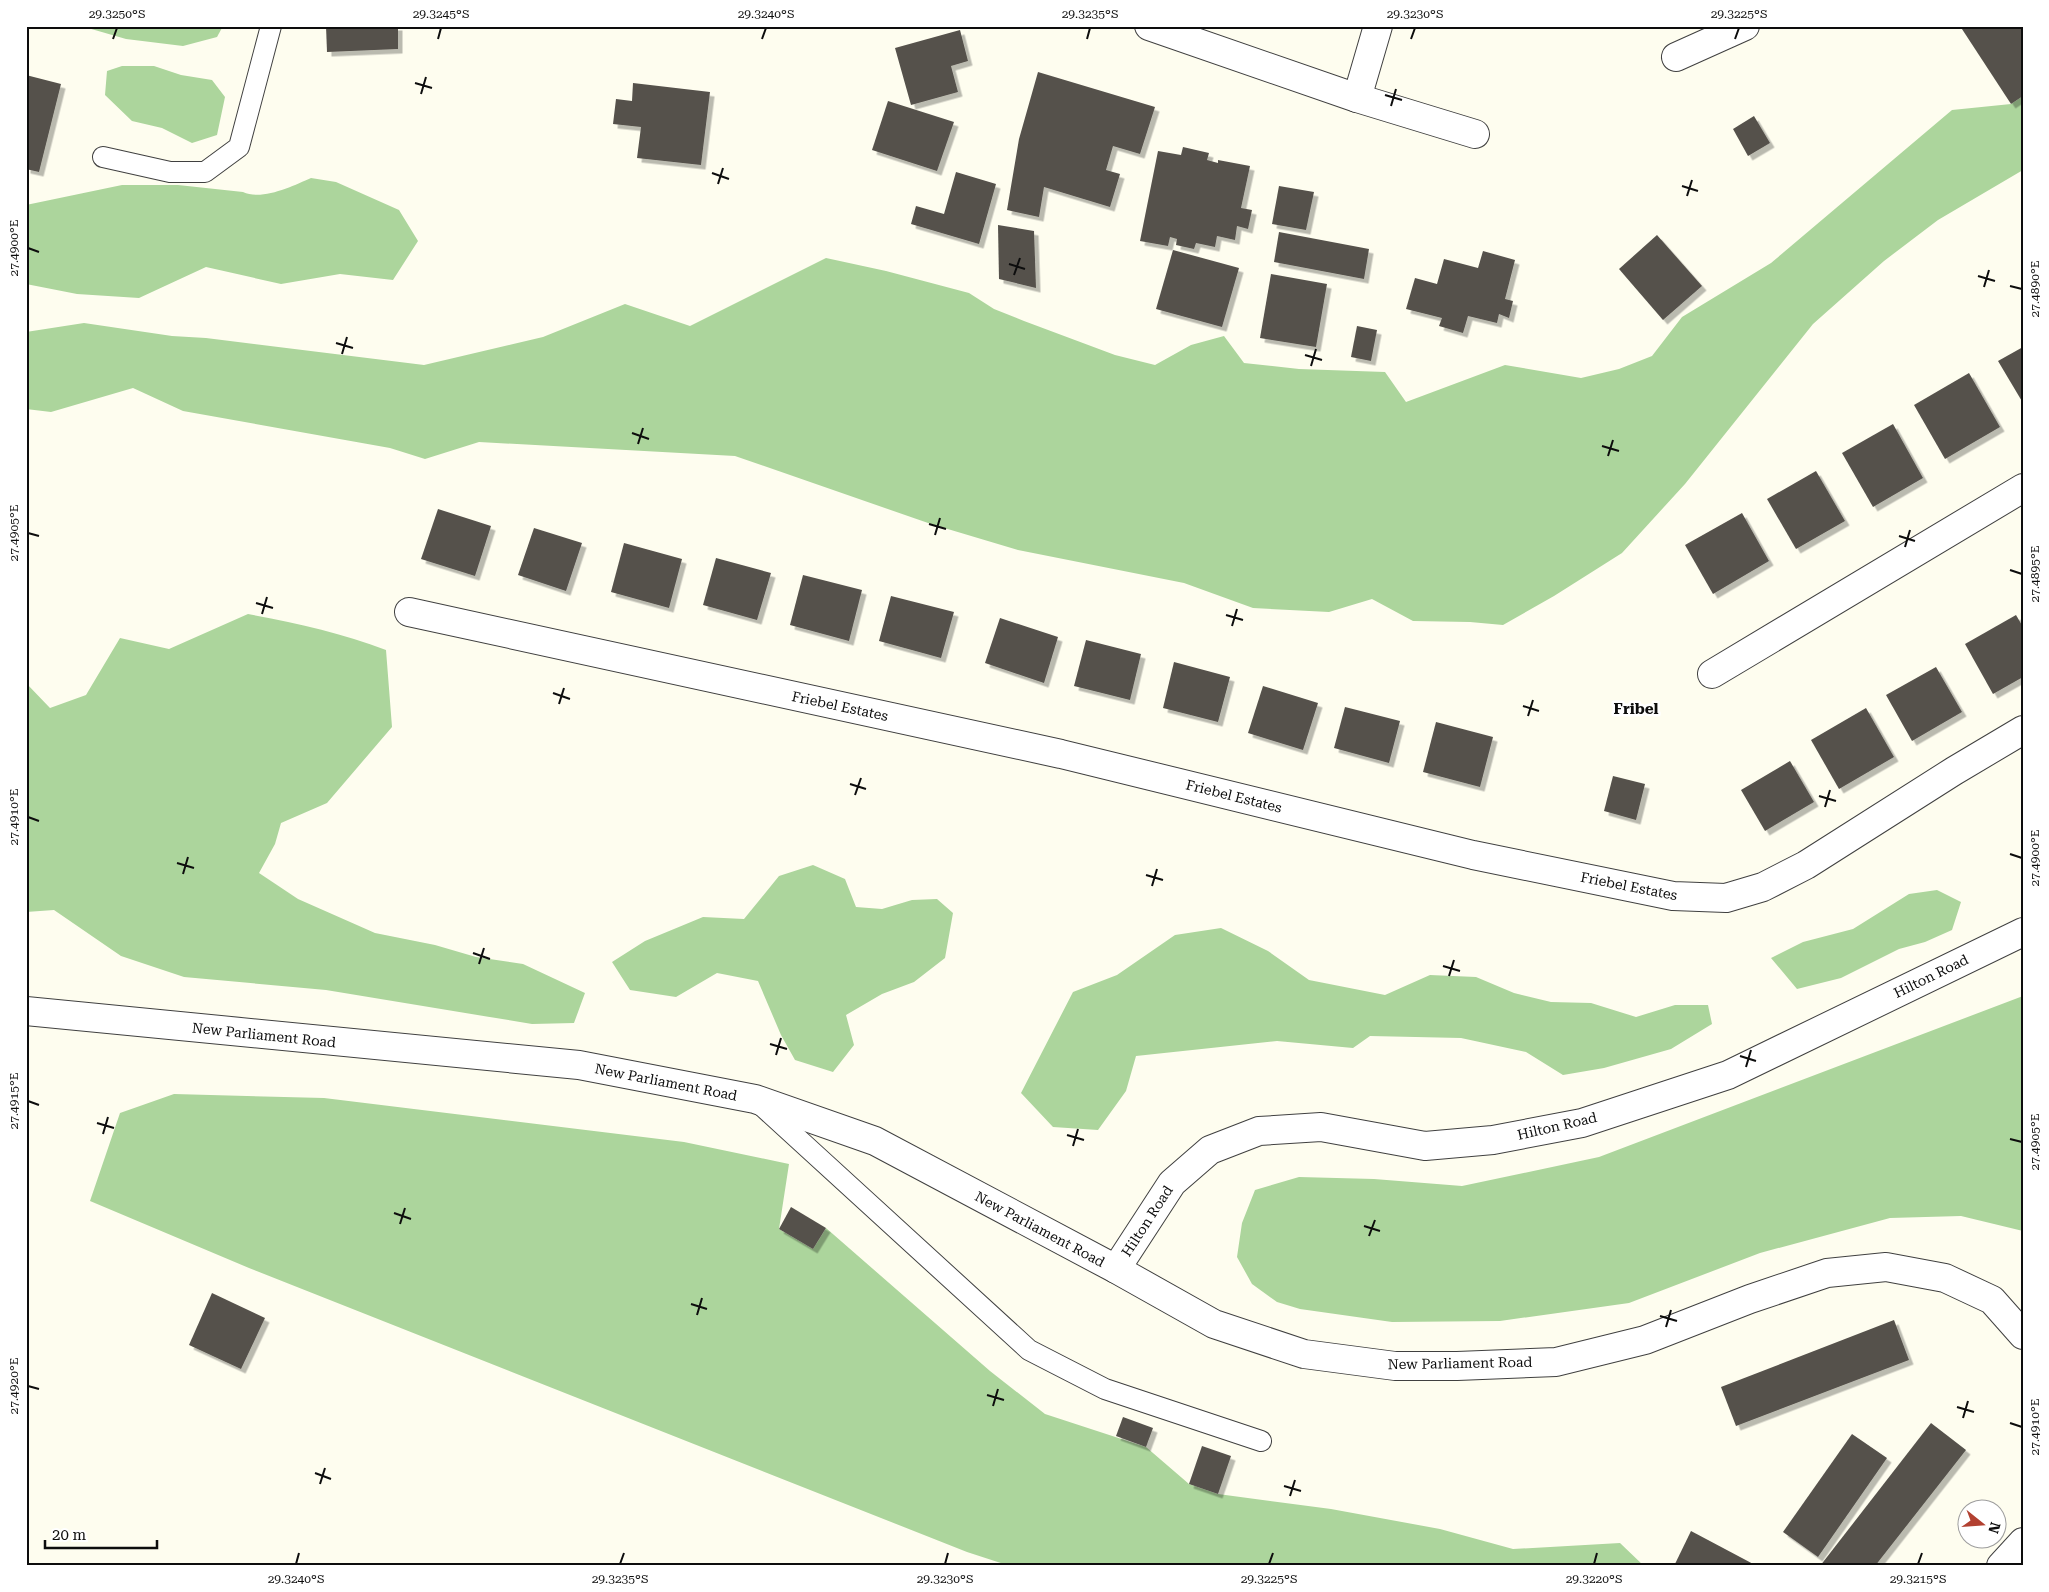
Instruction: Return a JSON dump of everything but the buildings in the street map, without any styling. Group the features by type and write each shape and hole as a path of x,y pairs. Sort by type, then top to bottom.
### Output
{"street":[{"path":"1149,26 1357,98 1475,134"},
{"path":"1357,98 1378,26"},
{"path":"1676,57 1745,26"},
{"path":"1712,674 2023,488"},
{"name":"Friebel Estates","path":"409,612 1061,754 1473,855 1673,896 1726,898 1763,887 1806,865 1954,771 2023,730"},
{"name":"Hilton Road","path":"1116,1269 1172,1183 1210,1150 1259,1131 1321,1127 1425,1146 1493,1140 1582,1123 1728,1075 2023,932"},
{"name":"New Parliament Road","path":"26,1011 580,1065 755,1099 875,1141 1116,1269 1214,1324 1304,1354 1395,1366 1457,1366 1556,1362 1645,1340 1750,1299 1827,1274 1886,1266 1944,1278 1992,1300 2023,1334"},
{"path":"2001,1566 2023,1542"}],"lane":[{"path":"102,157 170,172 205,172 239,147 271,26"},
{"path":"755,1099 1029,1350 1105,1389 1261,1441"}],"green space":[{"path":"81,26 223,26 217,37 183,46 126,39"},
{"path":"122,66 154,66 181,75 212,80 225,97 217,135 192,143 162,128 132,121 105,95 107,71"},
{"path":"2023,96 2023,170 1938,220 1884,261 1813,324 1685,484 1622,553 1554,596 1503,625 1470,622 1413,621 1372,599 1329,612 1253,608 1184,583 1018,550 931,524 735,456 479,442 425,459 390,448 183,411 133,388 51,412 26,409 26,332 84,323 172,336 206,338 424,365 543,337 625,304 690,326 826,258 886,271 969,293 994,309 1024,321 1115,355 1155,365 1191,345 1224,336 1244,363 1299,369 1385,372 1406,402 1505,365 1581,378 1619,369 1652,356 1682,317 1771,263 1952,110 2011,104"},
{"path":"311,178 336,182 399,210 418,241 393,280 340,274 281,284 206,267 139,298 77,294 26,284 26,205 122,185 178,185 259,195 268,194"},
{"path":"248,614 353,638 386,650 392,727 327,803 281,823 275,844 259,873 298,899 375,933 435,945 476,957 523,964 585,993 574,1023 532,1024 326,990 184,977 121,956 54,910 26,912 26,683 50,708 86,695 120,638 169,649"},
{"path":"813,865 845,879 856,907 882,909 912,900 937,899 953,913 945,958 914,982 882,994 846,1015 854,1045 833,1072 795,1060 781,1035 758,981 717,973 676,997 630,990 612,962 645,941 703,917 744,919 779,876"},
{"path":"1937,890 1961,902 1952,930 1925,942 1899,949 1841,978 1797,989 1771,958 1803,942 1853,929 1909,894"},
{"path":"1221,928 1268,951 1309,980 1385,995 1430,975 1476,977 1514,993 1551,1002 1591,1003 1636,1017 1675,1005 1708,1005 1712,1024 1671,1049 1604,1068 1563,1075 1526,1052 1461,1038 1370,1036 1353,1048 1277,1041 1136,1056 1126,1091 1098,1130 1053,1127 1021,1093 1073,992 1117,975 1175,935"},
{"path":"2023,996 2023,1231 1961,1216 1890,1218 1760,1253 1629,1303 1500,1321 1392,1322 1300,1309 1277,1302 1252,1284 1237,1257 1242,1223 1255,1190 1299,1177 1374,1179 1462,1186 1599,1157"},
{"path":"174,1094 324,1098 684,1142 789,1164 779,1229 813,1249 826,1228 990,1371 1045,1414 1146,1447 1189,1484 1218,1494 1331,1509 1440,1529 1513,1549 1620,1543 1644,1566 1010,1566 967,1552 249,1268 90,1201 120,1113"}],"district":[{"name":"Fribel","path":"1636,709"}]}
